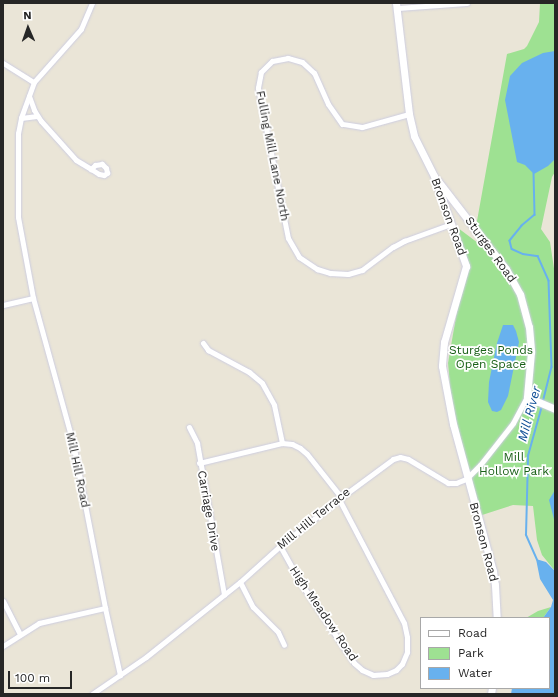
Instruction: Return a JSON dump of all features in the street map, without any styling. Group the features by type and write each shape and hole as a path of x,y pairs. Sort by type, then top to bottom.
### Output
{"main road":[{"name":"Bronson Road","path":"396,5 409,114 414,136 434,176 466,266 444,342 442,366 452,424 466,479 493,571 497,617"},
{"name":"Sturges Road","path":"434,176 506,269 520,294 529,327 531,352 530,398"},
{"path":"530,398 555,409"}],"street":[{"path":"3,63 34,82 81,29 92,3"},
{"path":"396,5 467,3"},
{"name":"Fulling Mill Lane North","path":"409,114 362,127 342,124 328,104 314,73 302,62 288,58 272,62 261,72 258,88 288,238 300,257 317,268 330,273 348,274 362,270 393,247 404,241 451,224"},
{"name":"Mill Hill Road","path":"34,82 21,118 18,133 18,217 33,298 73,443 105,608 120,675"},
{"path":"29,96 37,116 76,160 91,169"},
{"path":"21,118 37,116"},
{"path":"3,306 33,298"},
{"path":"200,463 282,443 274,404 262,383 250,372 208,350 203,343"},
{"path":"466,479 480,465 513,423 530,398"},
{"name":"Carriage Drive","path":"189,427 196,443 224,595"},
{"name":"High Meadow Road","path":"280,546 300,582 354,663 362,670 373,675 387,674 396,670 402,664 407,652 407,637 404,623 340,498 304,451 296,446 282,443"},
{"name":"Mill Hill Terrace","path":"92,694 146,657 240,582 280,546 378,469 398,458 403,457 413,461 448,483 456,483 466,479"},
{"path":"240,582 253,607 278,632 284,645"},
{"path":"3,601 20,634"},
{"path":"3,646 39,623 105,608"}],"green space":[{"path":"540,3 555,3 555,172 552,177 541,229 550,242 555,275 555,571 542,555 537,540 533,506 513,505 479,516 451,398 448,363 465,265 454,225 486,249 475,232 507,54 524,49 527,46 539,22"},
{"path":"551,607 544,617 528,617 538,611"}],"water":[{"path":"555,51 555,159 548,166 534,174 525,165 517,162 505,100 510,76 522,63 543,53"},
{"path":"503,325 513,325 519,342 508,396 501,410 497,412 492,411 488,402 489,382 497,343"},
{"path":"555,490 555,523 549,500"},
{"path":"536,559 546,562 555,571 555,694 511,694 512,689 550,689 550,617 544,617 551,607 553,600 540,579"}],"waterway":[{"name":"Mill River","path":"534,173 535,215 522,226 510,241 512,249 523,254 538,256 549,281 552,367 543,402"},
{"name":"Mill River","path":"537,560 526,535 528,456 542,406"}],"park label":[{"name":"Sturges Ponds Open Space","path":"491,358"},
{"name":"Mill Hollow Park","path":"514,465"}]}
